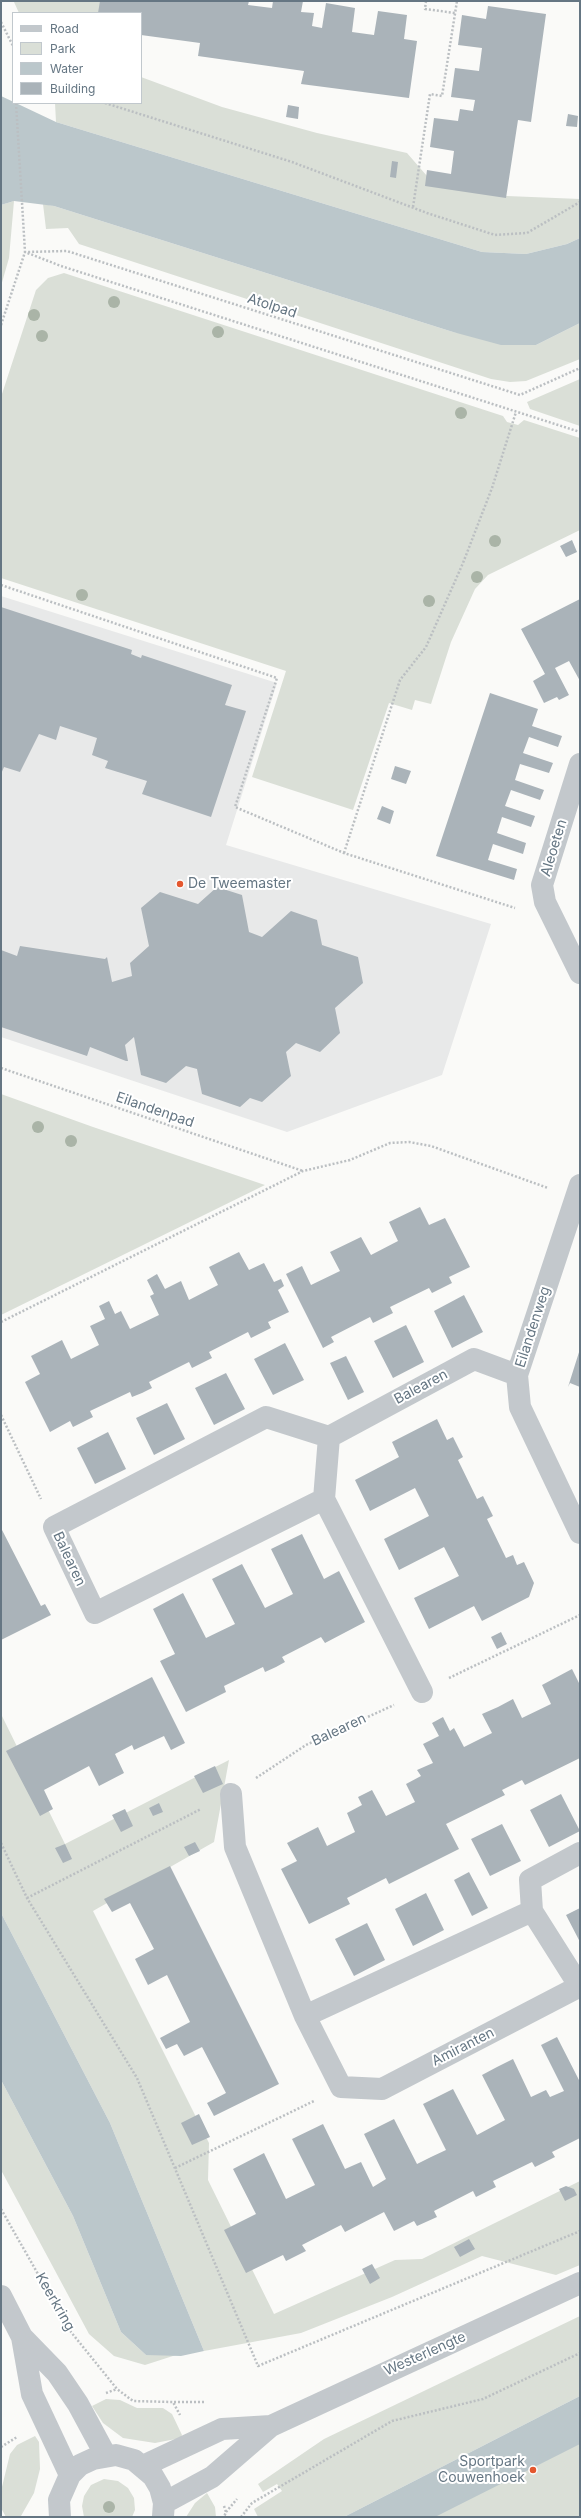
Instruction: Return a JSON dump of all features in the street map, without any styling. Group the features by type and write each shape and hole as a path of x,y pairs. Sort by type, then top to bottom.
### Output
{"street":[{"name":"Aleoeten","path":"580,764 542,885 545,902 580,973"},
{"name":"Eilandenweg","path":"578,1192 517,1375 520,1407 580,1533"},
{"name":"Balearen","path":"324,1499 95,1613 54,1527 266,1417 329,1437 474,1359 517,1375"},
{"path":"329,1437 324,1499 422,1692"},
{"path":"231,1794 235,1846 305,2016 341,2087"},
{"name":"Amiranten","path":"341,2087 382,2089 580,1987 532,1911 530,1880 580,1853"},
{"path":"305,2016 532,1911"},
{"name":"Westerlengte","path":"163,2510 212,2477 270,2426 580,2284"},
{"path":"1,2296 22,2337 57,2373 78,2404 106,2456"},
{"path":"22,2337 32,2394 70,2475"},
{"name":"Westerlengte","path":"143,2466 222,2429 270,2426"},
{"path":"58,2516 59,2500 70,2475 86,2462 106,2456 126,2457 143,2466 153,2476 160,2488 163,2510"}],"path":[{"path":"426,1 425,9 455,13"},
{"path":"413,207 430,94 442,96 457,1"},
{"path":"1,22 12,44"},
{"path":"1,325 25,252 16,104"},
{"path":"108,104 292,162 413,207 496,235 528,233 580,202"},
{"name":"Atolpad","path":"25,252 67,251 520,395 580,368"},
{"path":"25,252 68,269 580,432"},
{"path":"344,853 400,680 426,647 463,563 492,488 516,412"},
{"path":"1,585 277,678 235,806 344,853 518,909 545,902"},
{"name":"Eilandenpad","path":"1,1068 303,1171"},
{"path":"1,1322 303,1171 350,1160 390,1143 409,1142 431,1146 578,1192"},
{"path":"1,1414 54,1527"},
{"name":"Balearen","path":"27,1898 231,1794 306,1745 422,1692 580,1615"},
{"path":"1,1843 27,1898 137,2078 258,2366 580,2231"},
{"path":"175,2168 341,2087"},
{"name":"Keerkring","path":"1,2209 71,2332 117,2389"},
{"path":"241,2517 252,2503 392,2421 483,2399 580,2353"}],"shaded area":[{"name":"De Tweemaster","path":"1,596 277,683 226,845 491,924 442,1075 287,1132 1,1037"}],"green space":[{"path":"106,1 104,12 19,12 14,2"},
{"path":"142,77 222,107 317,133 407,153 427,176 447,187 507,196 580,199 580,238 567,244 526,254 482,252 56,122 55,104 142,104"},
{"path":"14,201 9,258 1,286 1,205"},
{"path":"43,204 54,206 453,332 536,345 580,323 580,359 526,381 510,382 491,379 79,244 68,228 46,229"},
{"path":"64,273 503,416 507,422 518,425 524,420 580,438 580,530 488,575 475,589 451,642 431,704 415,700 412,710 389,703 353,810 252,777 286,671 1,578 1,397 36,290 48,278"},
{"path":"580,379 580,426 530,409 527,402"},
{"path":"1,1094 93,1127 265,1185 1,1315"},
{"path":"1,1714 65,1844 229,1760 214,1842 93,1911 209,2143 208,2180 274,2314 395,2260 422,2259 580,2181 580,2265 556,2275 482,2256 392,2297 301,2333 204,2351 110,2123 1,1913"},
{"path":"1,2080 73,2216 121,2332 146,2355 176,2355 145,2365 114,2356 89,2334 1,2170"},
{"path":"580,2316 580,2396 344,2517 258,2517 254,2509 282,2491 277,2484 263,2492 258,2484 324,2439"},
{"path":"106,2399 120,2400 137,2408 163,2408 172,2414 182,2435 181,2438 155,2443 123,2438 103,2423 92,2406"},
{"name":"Sportpark Couwenhoek","path":"580,2423 580,2517 392,2517"},
{"path":"35,2436 39,2442 40,2469 34,2493 21,2516 6,2517 1,2508 1,2491 10,2454 17,2445"},
{"path":"104,2479 118,2481 128,2488 134,2498 135,2510 132,2517 84,2517 82,2506 84,2496 91,2485"},
{"path":"207,2493 215,2507 216,2517 186,2517 195,2503"}],"water":[{"path":"1,96 12,101 12,104 18,104 56,122 482,252 526,254 567,244 580,238 580,323 536,345 501,345 453,332 54,206 14,201 1,205"},
{"path":"1,1913 110,2123 204,2351 181,2356 146,2355 121,2332 73,2216 1,2080"},
{"path":"580,2396 580,2444 435,2517 344,2517"}],"building":[{"path":"100,1 249,1 248,5 272,8 273,1 303,1 301,12 314,13 312,26 322,28 326,3 355,8 352,32 374,35 378,11 407,15 404,39 417,41 409,98 301,84 304,71 198,56 200,43 142,35 142,12 98,12"},
{"path":"488,6 546,14 531,122 518,120 506,198 425,186 427,170 451,174 454,151 430,147 434,118 458,121 460,109 473,111 475,100 451,97 455,68 479,71 482,48 458,45 462,15 486,19"},
{"path":"288,105 299,107 298,119 286,117"},
{"path":"568,114 578,116 577,127 566,126"},
{"path":"392,161 398,162 396,178 390,177"},
{"path":"572,540 577,552 566,557 560,546"},
{"path":"580,599 580,681 569,661 555,668 569,695 559,700 557,697 544,703 533,681 545,674 521,629"},
{"path":"1,607 132,650 131,654 141,658 142,655 232,685 225,705 246,711 211,817 142,794 147,781 105,768 108,761 92,755 97,738 60,726 56,740 39,734 20,772 4,767 1,774"},
{"path":"490,693 538,709 532,726 562,736 558,747 529,737 523,753 553,763 549,773 520,764 515,780 544,790 540,800 511,790 505,806 535,816 531,827 502,817 497,833 526,843 523,854 493,844 488,860 517,869 514,880 436,856"},
{"path":"395,766 411,771 406,784 391,779"},
{"path":"382,806 394,811 390,824 377,819"},
{"path":"217,887 242,895 249,932 262,937 291,911 317,920 322,945 358,957 363,983 335,1008 340,1033 320,1052 296,1043 286,1052 291,1076 262,1102 250,1098 240,1107 202,1094 197,1069 186,1066 166,1083 141,1075 134,1037 125,1045 128,1061 126,1061 90,1047 87,1056 1,1027 1,950 17,956 20,946 105,959 107,957 112,982 132,976 130,963 149,946 141,908 160,892 198,904"},
{"path":"420,1207 429,1225 445,1218 470,1267 449,1277 452,1283 432,1293 429,1288 390,1307 393,1313 373,1323 370,1317 331,1337 334,1342 323,1348 286,1274 302,1266 311,1285 340,1271 330,1252 361,1237 371,1255 398,1241 389,1222"},
{"path":"239,1252 249,1270 264,1263 274,1282 281,1279 284,1286 278,1290 289,1312 268,1322 271,1328 251,1338 248,1332 209,1352 212,1358 192,1368 189,1362 149,1382 152,1388 132,1397 130,1392 90,1411 93,1417 73,1427 70,1421 50,1432 25,1382 40,1374 31,1356 62,1340 71,1359 99,1345 90,1326 105,1319 99,1306 109,1301 115,1314 121,1311 130,1329 159,1315 150,1296 154,1294 147,1280 157,1274 165,1289 181,1281 189,1300 218,1285 209,1267"},
{"path":"464,1295 483,1332 452,1348 434,1311"},
{"path":"406,1325 424,1362 393,1378 374,1341"},
{"path":"285,1343 304,1380 273,1395 254,1359"},
{"path":"580,1349 580,1387 570,1383 568,1387"},
{"path":"346,1356 364,1392 348,1400 330,1363"},
{"path":"226,1373 245,1409 214,1425 195,1388"},
{"path":"167,1403 185,1439 154,1455 136,1418"},
{"path":"437,1419 447,1440 453,1437 463,1457 458,1460 477,1499 483,1496 493,1516 487,1519 506,1558 513,1555 517,1565 524,1562 534,1583 529,1597 482,1621 474,1606 429,1629 414,1598 459,1576 444,1547 399,1570 384,1539 429,1516 415,1488 370,1511 355,1480 399,1457 392,1442"},
{"path":"108,1432 126,1469 95,1484 77,1448"},
{"path":"1,1528 41,1606 45,1604 51,1615 1,1640"},
{"path":"302,1534 324,1579 339,1571 365,1622 325,1643 321,1637 282,1657 285,1662 276,1667 265,1672 263,1667 224,1686 226,1692 186,1712 160,1661 175,1654 153,1609 183,1593 206,1638 235,1624 212,1579 242,1564 265,1608 293,1594 271,1549"},
{"path":"501,1632 507,1644 497,1649 491,1637"},
{"path":"572,1669 580,1685 580,1758 525,1785 522,1780 502,1790 505,1795 446,1824 459,1849 389,1884 386,1878 347,1898 350,1904 309,1924 281,1869 297,1861 287,1843 318,1827 327,1846 355,1832 347,1813 362,1805 358,1797 372,1790 386,1816 415,1802 406,1784 421,1776 417,1770 433,1763 423,1744 439,1736 432,1723 443,1717 450,1731 454,1728 464,1747 492,1733 482,1714 513,1699 522,1718 551,1704 542,1685"},
{"path":"152,1677 185,1743 171,1750 164,1736 134,1750 132,1745 115,1754 124,1773 99,1786 89,1766 44,1790 53,1809 40,1816 6,1751"},
{"path":"215,1766 223,1784 203,1793 194,1776"},
{"path":"561,1794 580,1831 549,1847 530,1810"},
{"path":"159,1803 163,1812 153,1816 149,1808"},
{"path":"125,1809 133,1826 121,1832 112,1815"},
{"path":"502,1824 521,1861 490,1876 471,1839"},
{"path":"195,1842 200,1851 189,1856 184,1847"},
{"path":"65,1844 72,1859 63,1863 55,1848"},
{"path":"170,1866 279,2084 214,2116 207,2103 226,2093 202,2047 184,2056 177,2044 166,2049 160,2038 190,2022 167,1975 148,1985 135,1959 154,1949 130,1903 112,1912 104,1899"},
{"path":"469,1872 488,1908 472,1916 454,1880"},
{"path":"426,1893 444,1930 413,1946 395,1909"},
{"path":"580,1908 580,1942 566,1915"},
{"path":"367,1923 385,1960 354,1976 335,1939"},
{"path":"557,2037 580,2082 580,2138 552,2152 555,2157 535,2167 532,2162 493,2181 496,2187 476,2197 473,2191 434,2211 437,2217 417,2226 414,2221 394,2231 384,2212 345,2232 341,2225 302,2245 306,2251 286,2261 283,2255 246,2273 224,2230 256,2214 233,2169 264,2153 286,2199 315,2185 292,2139 323,2124 345,2169 361,2162 373,2187 386,2179 364,2134 394,2119 417,2164 446,2150 423,2104 453,2089 477,2135 505,2120 482,2075 497,2067 513,2059 531,2097 546,2090 550,2097 564,2091 541,2045"},
{"path":"199,2114 210,2137 192,2145 181,2123"},
{"path":"566,2186 574,2189 577,2195 565,2201 559,2189"},
{"path":"469,2239 475,2249 460,2257 454,2247"},
{"path":"372,2264 380,2278 370,2284 362,2269"}],"place":[{"name":"De Tweemaster","path":"180,884"},
{"name":"Sportpark Couwenhoek","path":"533,2470"}]}
